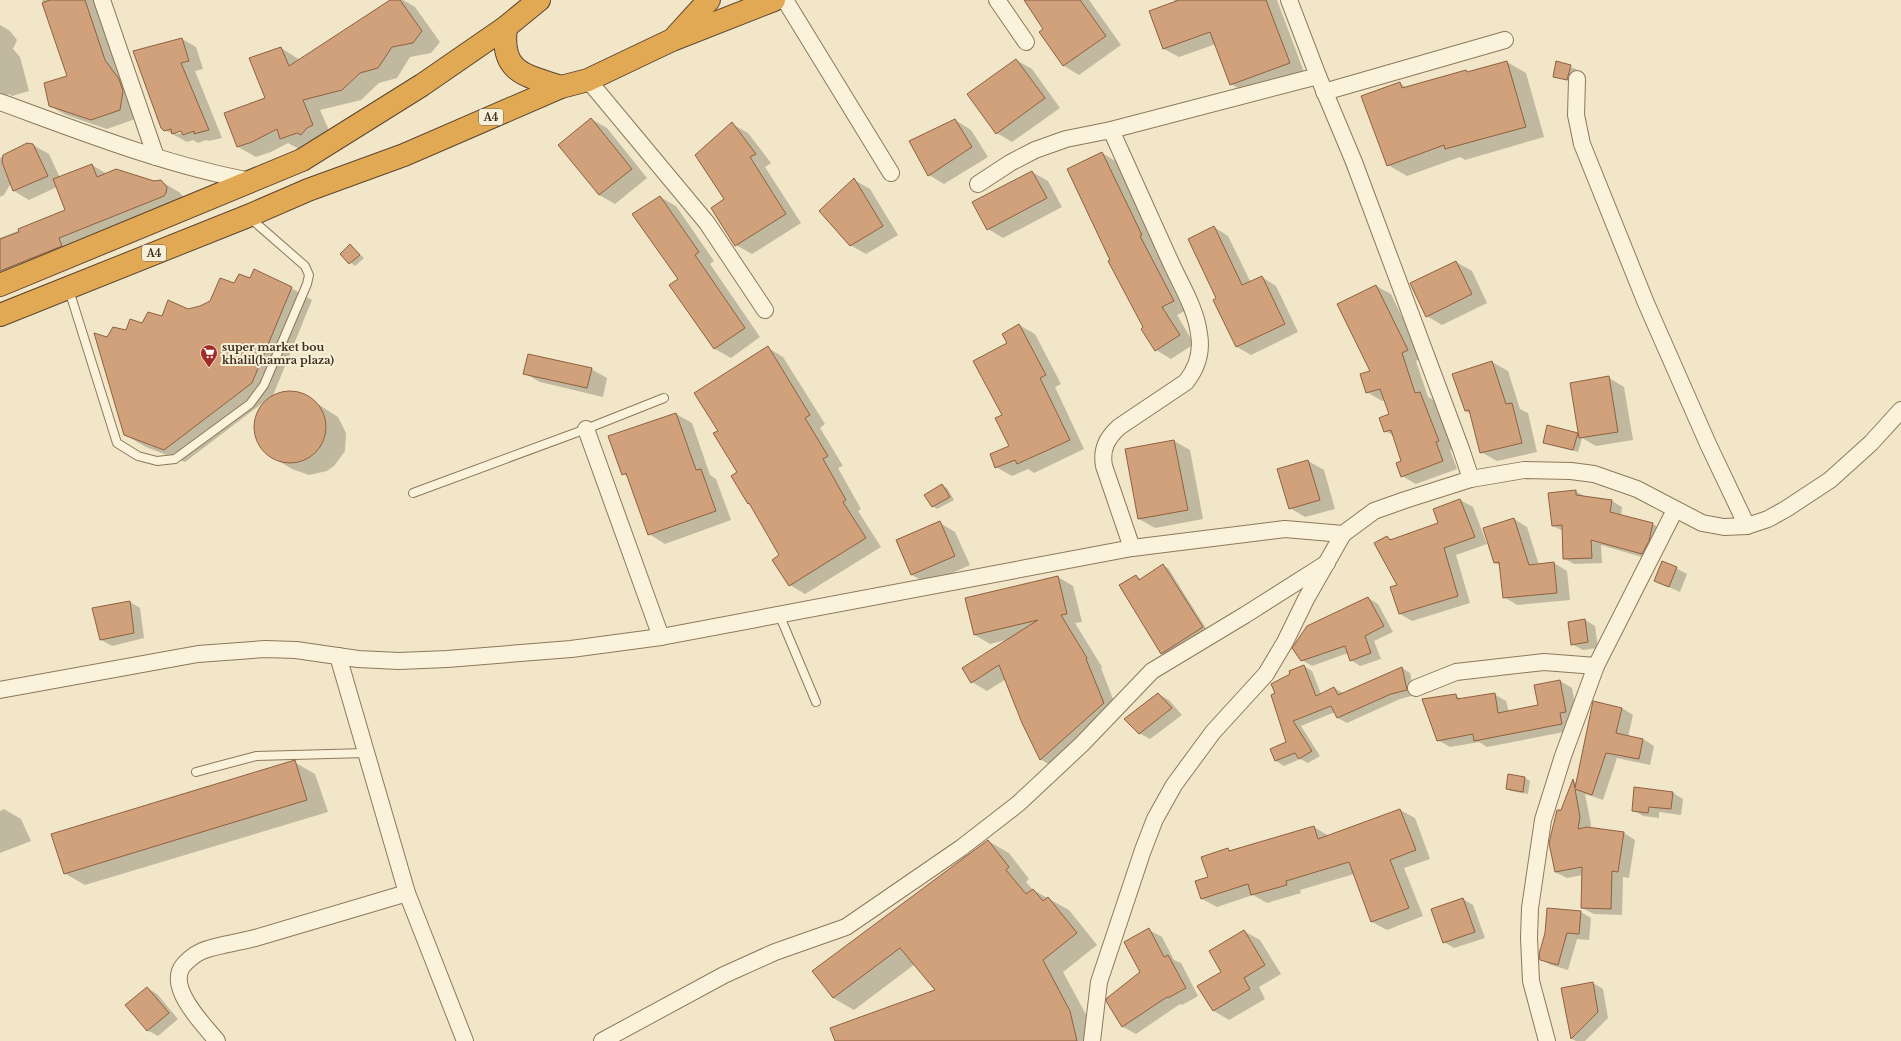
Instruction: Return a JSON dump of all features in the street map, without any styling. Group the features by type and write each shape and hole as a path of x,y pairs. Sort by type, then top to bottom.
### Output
{"highway":[{"path":"0,285 302,160 422,85 506,27 539,0"},
{"name":"A4","path":"0,315 248,216 308,190 404,155 561,87 588,80 672,40 709,0"},
{"path":"672,40 774,0"},
{"path":"506,27 504,44 506,56 512,66 525,75 561,87"}],"street":[{"path":"102,0 156,157"},
{"path":"785,0 892,173"},
{"path":"997,0 1026,42"},
{"path":"1289,0 1378,227 1471,479"},
{"path":"1324,92 1505,40"},
{"path":"978,184 1010,162 1035,150 1066,139 1111,130 1318,76"},
{"path":"1577,79 1576,115 1582,144 1646,303 1708,444 1747,526"},
{"path":"588,80 706,223 765,310"},
{"path":"0,102 156,157 216,175 251,181"},
{"path":"1111,130 1183,290 1195,319 1199,334 1197,363 1193,373 1186,382 1119,428 1110,436 1104,447 1102,456 1104,466 1132,548"},
{"path":"1092,1041 1099,982 1143,850 1155,819 1174,785 1213,732 1266,674 1285,642 1306,599 1344,534 1374,511 1471,479 1524,470 1571,471 1594,474 1636,489 1702,523 1713,526 1747,526 1768,519 1830,480 1871,443 1901,410"},
{"path":"586,429 661,637"},
{"path":"1547,1041 1531,981 1529,938 1530,908 1543,820 1563,756 1596,666 1675,510"},
{"path":"0,690 198,654 265,649 296,650 358,660 399,661 447,659 571,649 661,637 1132,548 1285,529 1344,534"},
{"path":"602,1041 724,975 775,952 846,926 961,848 1019,803 1082,744 1152,671 1327,563"},
{"path":"338,656 407,893 465,1041"},
{"path":"1416,688 1456,672 1544,662 1596,666"},
{"path":"217,1041 183,997 179,982 180,970 190,959 202,951 258,937 407,893"}],"lane":[{"path":"68,287 117,443 138,456 157,461 175,459 250,404 264,385 307,284 309,275 305,266 248,216"},
{"path":"413,493 586,429 664,398"},
{"path":"780,614 816,702"},
{"path":"196,772 256,756 366,753"}],"building":[{"path":"50,0 85,0 105,60 119,79 123,91 120,110 91,120 49,106 44,83 67,76 42,3"},
{"path":"390,0 400,0 422,31 413,43 392,47 378,68 360,73 342,90 303,100 313,125 307,128 301,135 297,133 280,139 277,129 252,142 237,147 224,113 265,98 249,58 281,47 289,66"},
{"path":"1024,0 1080,0 1106,36 1063,66 1039,32 1043,29"},
{"path":"1179,0 1266,0 1290,63 1230,85 1210,32 1163,49 1149,11"},
{"path":"182,38 189,61 181,63 209,130 194,134 194,131 183,135 181,131 172,134 171,129 164,131 161,128 133,51"},
{"path":"1016,59 1045,98 996,134 967,94"},
{"path":"1507,61 1526,127 1445,149 1444,145 1387,166 1361,96 1400,82 1402,88 1466,70 1467,72"},
{"path":"1556,61 1571,65 1567,80 1553,77"},
{"path":"591,118 632,169 599,195 558,145"},
{"path":"955,119 972,147 928,176 909,141"},
{"path":"732,122 756,154 750,157 786,214 735,246 711,208 724,199 695,155"},
{"path":"27,143 33,144 48,176 13,191 2,162 3,155"},
{"path":"1102,152 1142,235 1140,236 1174,301 1162,307 1180,335 1155,351 1141,329 1143,327 1108,261 1110,260 1067,169"},
{"path":"92,164 97,177 116,169 154,181 161,180 167,187 166,193 164,196 59,238 62,246 0,271 0,239 19,232 18,229 65,210 53,179"},
{"path":"1032,171 1047,198 987,230 972,202"},
{"path":"854,178 883,226 850,246 819,211"},
{"path":"660,196 699,252 695,255 745,328 714,349 669,285 678,279 632,214"},
{"path":"1214,226 1242,285 1262,276 1285,324 1236,347 1213,300 1216,298 1188,239"},
{"path":"350,244 360,255 349,264 340,254"},
{"path":"1456,261 1472,294 1426,317 1410,283"},
{"path":"254,269 292,287 252,383 164,450 124,435 94,333 107,337 113,327 126,330 130,319 142,323 148,312 162,316 168,300 188,309 200,306 210,301 220,278 234,283 239,274 250,278"},
{"path":"1376,285 1408,350 1402,353 1415,393 1420,392 1439,441 1436,442 1443,461 1401,477 1396,463 1401,461 1391,430 1384,432 1379,418 1389,414 1380,389 1366,393 1360,374 1370,371 1337,304"},
{"path":"1019,324 1046,375 1040,378 1070,440 1017,464 1015,460 995,468 990,454 1009,446 995,418 1002,415 973,361 1007,343 1002,334"},
{"path":"768,346 810,415 805,418 828,456 823,459 846,500 843,502 866,538 789,586 772,560 779,555 749,503 748,504 731,476 737,472 713,433 718,431 694,393"},
{"path":"528,354 592,368 587,388 523,374"},
{"path":"1492,361 1506,404 1512,403 1522,443 1480,453 1469,410 1465,411 1452,374"},
{"path":"1609,376 1618,432 1579,438 1570,383"},
{"path":"290,391 310,397 320,407 326,427 320,447 310,457 290,463 270,457 260,447 254,427 260,407 270,397"},
{"path":"676,413 696,470 701,469 716,511 648,535 626,473 622,475 608,436"},
{"path":"1547,425 1578,433 1573,450 1543,443"},
{"path":"1174,440 1188,510 1138,519 1125,449"},
{"path":"1308,460 1320,500 1289,509 1277,469"},
{"path":"942,484 950,497 932,507 924,495"},
{"path":"1576,490 1576,495 1612,500 1610,512 1653,523 1649,541 1642,554 1591,540 1592,558 1563,559 1562,525 1552,526 1548,493"},
{"path":"1460,499 1475,537 1444,548 1458,596 1399,614 1390,587 1397,585 1374,543 1387,536 1390,540 1438,523 1433,509"},
{"path":"1514,518 1529,565 1554,562 1557,593 1503,598 1499,562 1494,563 1483,528"},
{"path":"940,521 955,556 911,575 896,540"},
{"path":"1662,561 1677,567 1669,587 1654,581"},
{"path":"1163,564 1203,627 1161,654 1119,585 1136,575 1139,580"},
{"path":"1058,576 1067,614 1061,615 1087,658 1086,659 1104,703 1040,760 1022,723 999,665 971,683 962,668 1038,620 974,635 965,598"},
{"path":"1368,597 1384,626 1365,636 1371,653 1350,661 1345,646 1301,661 1292,648 1307,626"},
{"path":"130,601 134,633 100,640 92,608"},
{"path":"1585,619 1588,642 1571,645 1568,622"},
{"path":"1304,665 1316,696 1334,687 1338,695 1402,667 1407,690 1391,694 1337,718 1331,706 1293,721 1312,751 1299,759 1295,753 1275,761 1270,749 1286,742 1271,695 1275,693 1271,684 1290,674 1289,671"},
{"path":"1560,680 1566,712 1560,713 1562,724 1474,741 1473,734 1437,741 1422,699 1456,694 1457,699 1495,693 1498,713 1538,705 1534,685"},
{"path":"1158,693 1172,708 1139,734 1124,719"},
{"path":"1593,701 1622,708 1616,733 1643,739 1639,759 1606,753 1592,795 1575,789 1580,817 1578,829 1587,827 1624,832 1618,872 1612,871 1611,909 1581,908 1582,867 1555,872 1549,843 1557,810 1561,810 1573,779 1575,788"},
{"path":"295,760 307,800 64,874 51,834"},
{"path":"1508,774 1525,777 1523,792 1506,789"},
{"path":"1634,787 1673,792 1671,809 1649,807 1648,813 1632,811"},
{"path":"1400,809 1416,850 1390,860 1409,908 1371,922 1349,862 1286,881 1287,885 1251,895 1248,884 1201,899 1195,881 1208,877 1201,857 1228,848 1229,851 1314,826 1318,839"},
{"path":"988,840 1009,867 1006,870 1026,894 1033,889 1043,901 1048,897 1077,933 1043,960 1070,1011 1077,1041 835,1041 830,1028 935,990 900,948 833,998 812,971"},
{"path":"1463,898 1475,932 1443,943 1431,909"},
{"path":"1547,908 1581,911 1579,934 1567,933 1558,965 1540,960 1539,954 1545,933"},
{"path":"1149,928 1164,957 1168,955 1186,988 1168,998 1167,997 1122,1027 1106,1001 1107,998 1140,972 1124,942"},
{"path":"1244,930 1265,965 1244,978 1250,989 1213,1011 1197,986 1221,972 1209,951"},
{"path":"1593,982 1598,1012 1571,1039 1561,988"},
{"path":"147,987 169,1013 147,1031 125,1005"}],"place":[{"name":"super market bou khalil(hamra plaza)","path":"209,368"}]}
